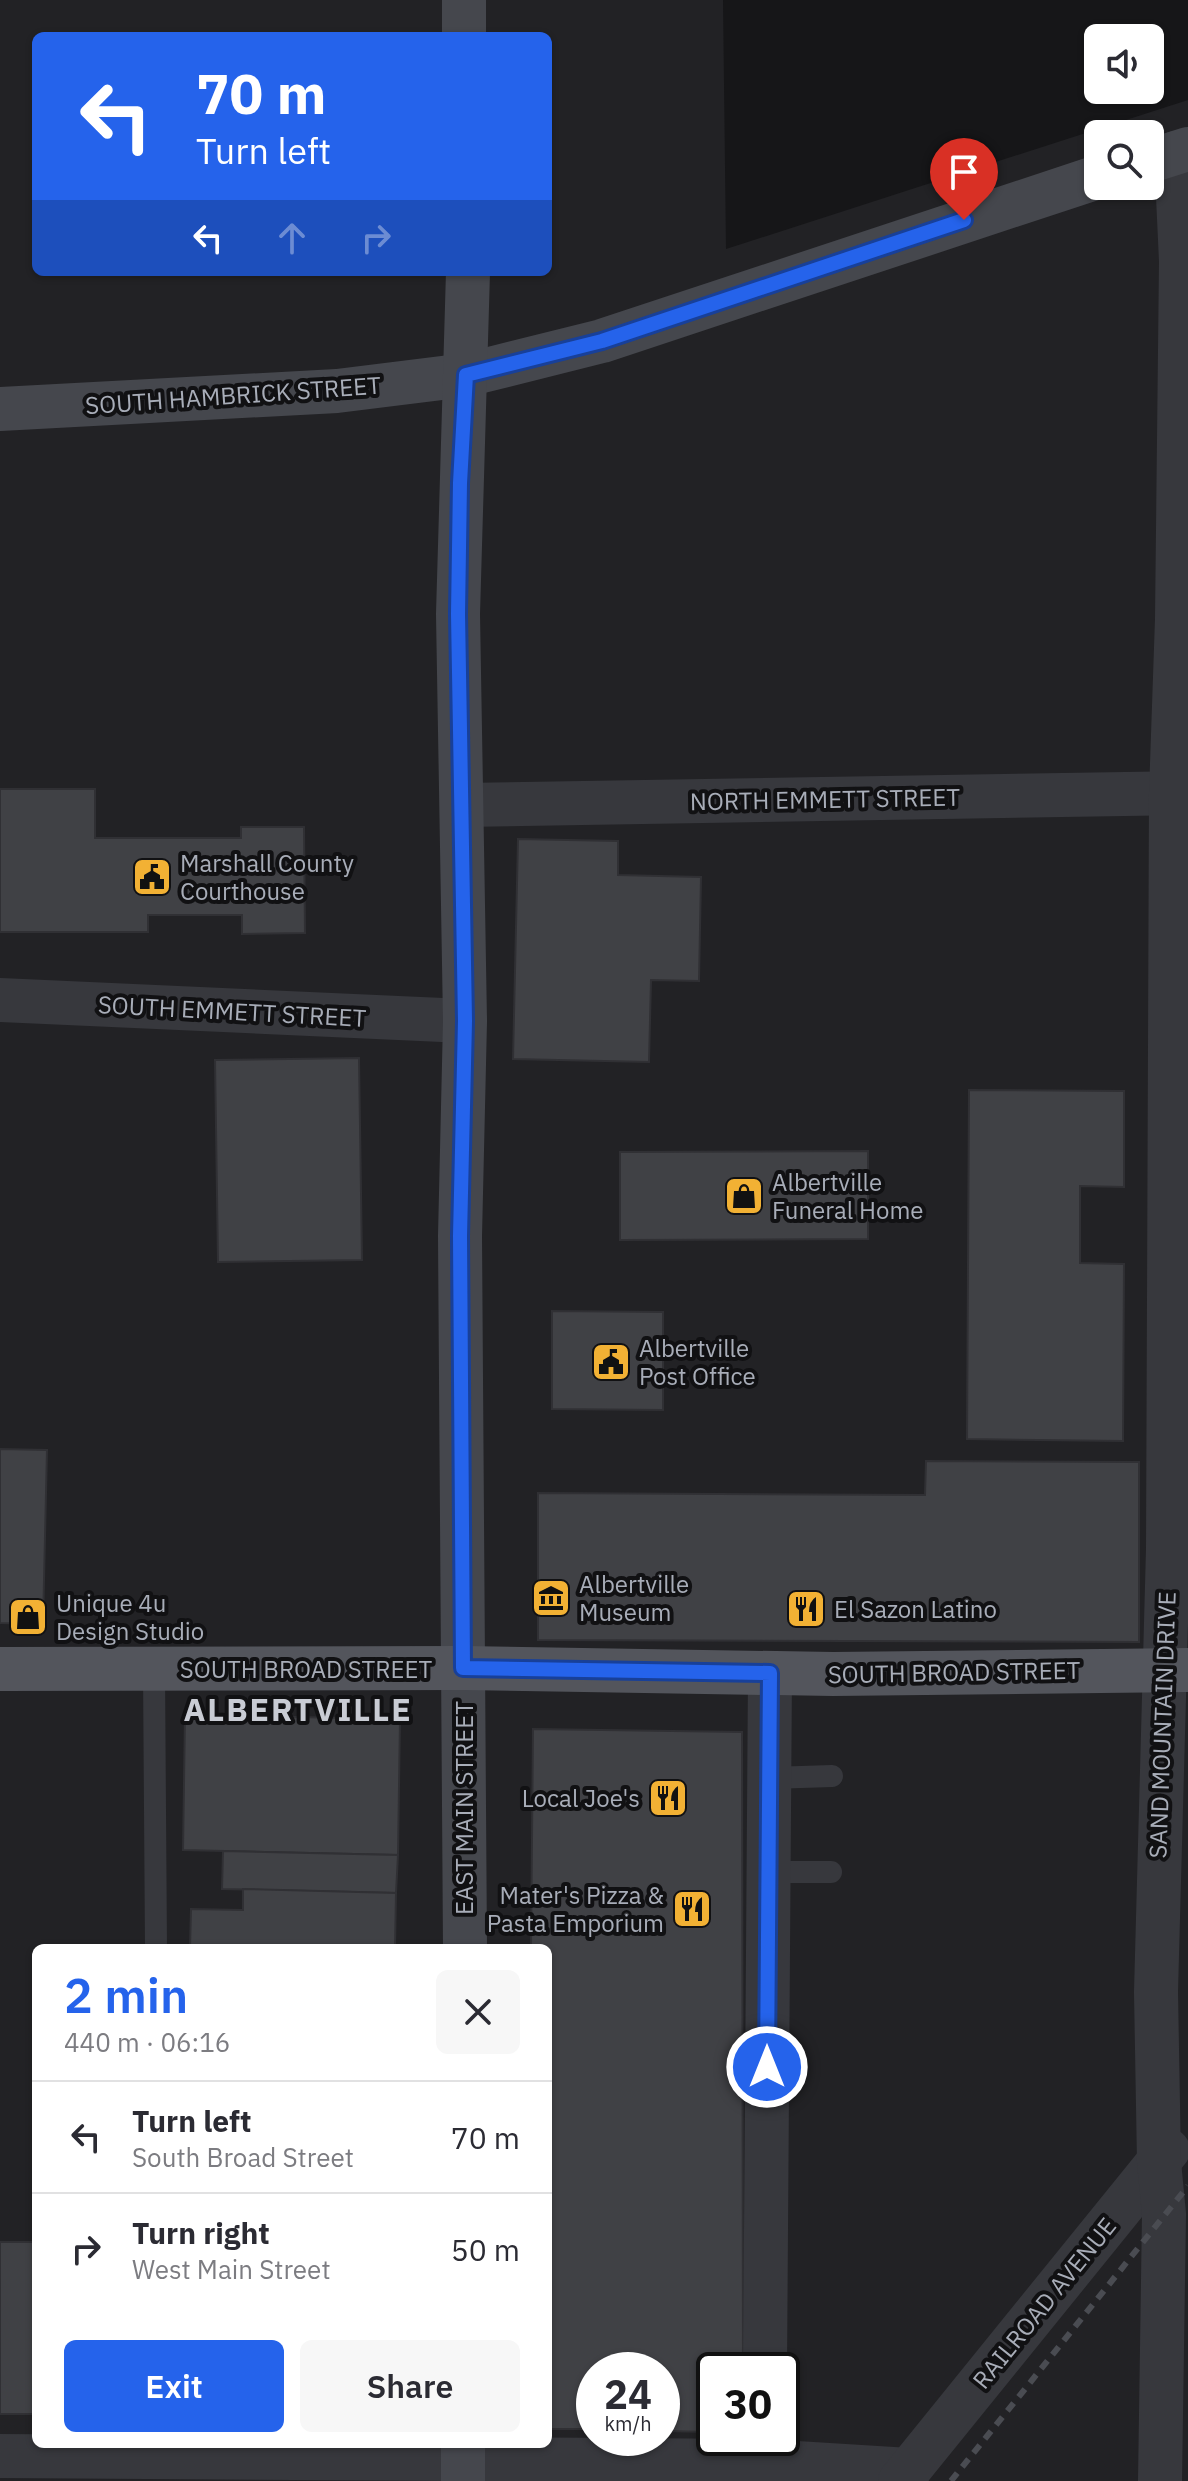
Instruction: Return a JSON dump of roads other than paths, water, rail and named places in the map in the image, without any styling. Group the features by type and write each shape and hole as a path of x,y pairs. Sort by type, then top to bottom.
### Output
{"main road":[{"path":"464,0 464,32"},
{"name":"SOUTH HAMBRICK STREET","path":"0,409 337,391 466,375 602,341 1084,182"},
{"name":"EAST MAIN STREET","path":"465,1944 460,1236 465,1021 458,614 468,276"},
{"name":"SOUTH BROAD STREET","path":"0,1669 463,1668 770,1673 1175,1670"}],"street":[{"name":"SAND MOUNTAIN DRIVE","path":"1160,2481 1164,2214 1159,2162 1156,1992 1175,1670 1168,1533 1179,793 1177,619 1181,261 1171,154"},
{"name":"NORTH EMMETT STREET","path":"462,805 1179,793"},
{"name":"SOUTH EMMETT STREET","path":"0,1000 465,1021"},
{"path":"765,2352 770,1673"},
{"name":"RAILROAD AVENUE","path":"905,2475 1188,2124"},
{"path":"0,2456 158,2461 463,2462 696,2453"},
{"path":"798,2456 905,2475"}],"lane":[{"path":"154,1670 156,1944"},
{"path":"770,1778 832,1776"},
{"path":"768,1872 831,1872"}],"railway":[{"path":"951,2481 1188,2186"}],"place":[{"name":"Marshall County Courthouse","path":"152,877"},
{"name":"Albertville Funeral Home","path":"744,1196"},
{"name":"Albertville Post Office","path":"611,1362"},
{"name":"Albertville Museum","path":"551,1598"},
{"name":"El Sazon Latino","path":"806,1609"},
{"name":"Unique 4u Design Studio","path":"28,1617"},
{"name":"Local Joe's","path":"668,1798"},
{"name":"Mater's Pizza & Pasta Emporium","path":"692,1909"}],"district":[{"name":"ALBERTVILLE","path":"298,1709"}]}
